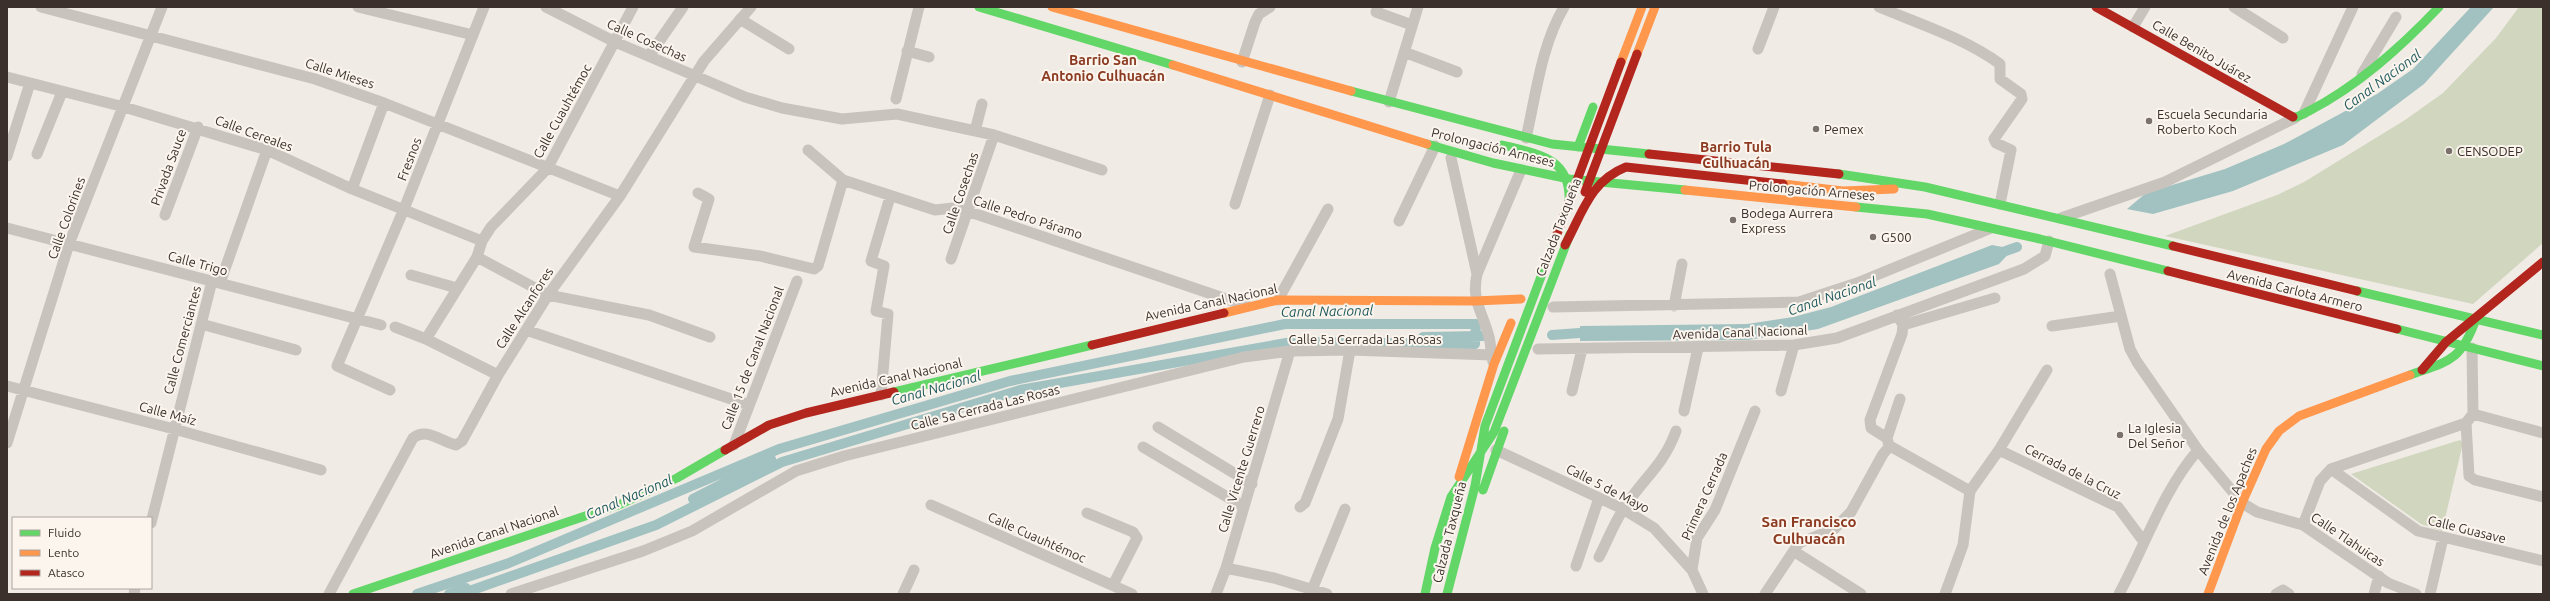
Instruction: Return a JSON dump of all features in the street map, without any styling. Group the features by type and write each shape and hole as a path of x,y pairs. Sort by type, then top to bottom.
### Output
{"main road":[{"name":"Prolongación Arneses","path":"979,7 1164,65 1270,95 1435,146 1521,170 1569,179 1861,209 1901,210 2044,240"},
{"name":"Prolongación Arneses","path":"1052,7 1262,68 1526,138 1578,148 1613,150 1854,176 1925,187 2057,219"},
{"path":"1612,59 1632,7"},
{"name":"Calzada Taxqueña","path":"1447,594 1452,568 1475,486 1485,426 1642,7"},
{"name":"Calzada Taxqueña","path":"1457,484 1472,466 1494,432 1655,7"},
{"name":"Calle Benito Juárez","path":"2096,7 2283,113 2299,116"},
{"path":"2299,116 2320,106 2361,76 2408,39 2439,7"},
{"path":"1262,68 1304,88"},
{"path":"1578,148 1596,100 1596,112 1601,120 1610,123 1622,119"},
{"path":"1613,150 1618,138"},
{"path":"1494,143 1547,157 1559,165 1569,183 1569,204"},
{"path":"1565,245 1595,186 1606,175 1619,169 1632,167 1785,183 1843,191 1925,187"},
{"name":"Calzada Taxqueña","path":"1569,179 1577,184 1576,191 1563,199 1552,217 1564,214 1571,215 1579,223 1581,231"},
{"name":"Calzada Taxqueña","path":"1552,311 1581,231 1601,182"},
{"name":"Avenida Carlota Armero","path":"2057,219 2543,335"},
{"name":"Avenida Carlota Armero","path":"2044,240 2543,366"},
{"path":"2469,347 2476,319 2543,262"},
{"name":"Calzada Taxqueña","path":"1425,592 1442,522 1457,484 1493,359 1525,290"},
{"name":"Avenida Canal Nacional","path":"353,594 621,504 677,478 769,425 806,413 1247,306 1278,300 1475,301 1518,306"},
{"name":"Avenida de los Apaches","path":"2422,370 2446,342 2476,319"},
{"name":"Avenida de los Apaches","path":"2208,594 2242,503 2266,449 2279,430 2299,416 2448,361 2469,347"},
{"name":"Calzada Taxqueña","path":"1456,594 1460,571 1496,450 1523,385"}],"street":[{"name":"Calle Mieses","path":"41,7 315,79 384,103 547,169 620,196"},
{"name":"Calle Colorines","path":"7,443 69,244 162,7"},
{"path":"358,7 473,36"},
{"name":"Fresnos","path":"390,390 337,366 404,209 484,7"},
{"name":"Calle Cosechas","path":"546,7 615,42 694,76 745,97 782,108 828,118 842,119 898,114 994,135 1102,170"},
{"name":"Calle Cuauhtémoc","path":"426,339 478,257 482,242 491,227 547,169 633,7"},
{"path":"648,56 683,7"},
{"name":"Calle Alcanfores","path":"329,594 413,438 419,433 426,433 450,444 456,445 462,441 498,375 548,295 620,196 694,76 751,7"},
{"path":"896,98 919,7"},
{"path":"1242,62 1259,11 1270,7"},
{"path":"1389,102 1418,7"},
{"path":"1526,138 1546,49 1556,21 1564,7"},
{"path":"1758,49 1774,7"},
{"path":"1879,7 1948,35 1990,55 2000,64 2000,79 2021,94 2022,98 1994,140 1996,143 2011,150 2000,204"},
{"path":"2133,27 2145,7"},
{"path":"2234,7 2283,38"},
{"path":"2057,219 2165,182 2299,116 2354,7"},
{"path":"1377,9 1412,25"},
{"path":"2361,76 2396,17"},
{"path":"740,19 789,49"},
{"path":"907,52 929,57"},
{"path":"1404,52 1456,72"},
{"name":"Calle Cereales","path":"7,77 62,92 124,106 198,127 267,150 352,189 482,242"},
{"path":"7,156 30,83"},
{"path":"37,154 62,92"},
{"path":"1235,204 1270,95"},
{"path":"352,189 384,103"},
{"path":"975,131 982,104"},
{"name":"Privada Sauce","path":"165,216 198,127"},
{"name":"Calle Cosechas","path":"951,259 969,212 994,135"},
{"path":"1399,221 1435,146"},
{"name":"Calle Comerciantes","path":"152,519 201,324 267,150"},
{"name":"Calle Pedro Páramo","path":"808,150 843,180 890,197 935,210 953,208 969,212 1247,306"},
{"path":"1451,158 1477,274"},
{"path":"1493,359 1489,337 1475,301 1474,289 1477,274 1521,170"},
{"path":"698,193 709,199 694,247 760,256 814,269 818,266 843,180"},
{"path":"881,395 888,314 876,311 884,266 871,261 890,197"},
{"path":"1278,300 1328,209"},
{"name":"Calle Trigo","path":"7,228 381,325"},
{"path":"1552,311 1799,302 1812,299 1990,228"},
{"name":"Avenida Canal Nacional","path":"1538,349 1698,348 1794,345 1838,338 1900,320 2024,269 2046,256 2044,240"},
{"path":"478,257 548,295 649,315 710,338"},
{"path":"1674,306 1682,264"},
{"path":"2110,274 2130,349 2137,362 2198,450 2242,503"},
{"path":"411,275 457,288"},
{"name":"Calle 15 de Canal Nacional","path":"734,445 797,281"},
{"path":"1970,491 1888,442 1871,428 1870,424 1886,371 1902,334 1900,320 1994,298"},
{"path":"2052,326 2121,316"},
{"path":"201,324 296,350"},
{"path":"395,327 426,339 498,375"},
{"path":"526,330 749,405"},
{"path":"1781,390 1794,345"},
{"path":"2469,347 2469,476 2475,480 2543,497"},
{"path":"1684,411 1698,348"},
{"path":"1572,391 1582,349"},
{"path":"1300,507 1305,503 1338,419 1350,350"},
{"name":"Calle 5a Cerrada Las Rosas","path":"511,594 630,556 692,531 796,471 844,456 1220,362 1290,351 1350,350 1493,359"},
{"name":"Calle Vicente Guerrero","path":"1216,594 1226,568 1252,484 1290,351"},
{"path":"1945,594 1963,545 1970,491 1999,450 2047,370"},
{"name":"Calle Maíz","path":"7,386 174,429 321,470"},
{"path":"1766,594 1795,552 1799,543 1834,529 1843,521 1857,503 1888,442 1900,399"},
{"name":"Primera Cerrada","path":"1692,570 1697,538 1715,510 1755,411"},
{"path":"2303,525 2320,481 2331,469 2470,418 2543,433"},
{"path":"1158,427 1252,484"},
{"path":"1599,557 1623,509 1661,464 1670,448 1676,431"},
{"path":"1143,447 1244,507"},
{"name":"Calle 5 de Mayo","path":"1496,450 1623,509 1654,528 1692,570 1702,594"},
{"name":"Cerrada de la Cruz","path":"1999,450 2118,507 2144,542"},
{"path":"2119,594 2144,542 2181,472 2198,450"},
{"name":"Calle Guasave","path":"2331,469 2408,525 2425,534 2543,562"},
{"path":"1576,566 1599,498"},
{"name":"Calle Tlahuicas","path":"2242,503 2257,512 2303,525 2379,576 2402,590 2416,594"},
{"name":"Calle Cuauhtémoc","path":"931,505 1132,594"},
{"path":"1307,591 1345,509"},
{"path":"1087,513 1133,532 1137,538 1113,585"},
{"path":"2430,594 2443,538"},
{"path":"1795,552 1861,594"},
{"path":"1226,568 1274,578 1307,591 1327,594"},
{"path":"903,594 914,570"},
{"path":"2374,594 2379,576"},
{"path":"2276,594 2283,590 2289,594"}],"green space":[{"name":"CENSODEP","path":"2519,7 2543,7 2543,243 2473,304 2165,236 2277,195 2304,182 2405,120 2443,93 2496,38"},
{"path":"2460,440 2463,443 2442,531 2421,524 2351,474"}],"water":[{"name":"Canal Nacional","path":"2471,7 2494,7 2424,84 2343,145 2233,191 2153,214 2127,209 2146,193 2225,169 2284,144 2377,94 2413,69"},
{"name":"Canal Nacional","path":"1992,245 2013,249 1999,264 1818,329 1748,340 1580,341 1580,326 1747,324 1793,317 1831,307"}],"waterway":[{"name":"Canal Nacional","path":"2000,253 2017,247"},
{"name":"Canal Nacional","path":"417,594 509,563 779,449 1010,381 1285,324 1476,324 1475,344 1292,342 1020,390 782,462 656,525 461,594"},
{"name":"Canal Nacional","path":"1552,335 1593,332"},
{"name":"Canal Nacional","path":"1423,337 1482,336"},
{"name":"Canal Nacional","path":"693,499 771,459"},
{"name":"Canal Nacional","path":"449,594 466,588"}],"traffic: fast":[{"path":"979,7 1173,65"},
{"path":"2293,117 2297,117 2327,101 2362,77 2394,51 2439,7"},
{"path":"1351,91 1552,144 1649,154"},
{"path":"1578,147 1593,107"},
{"path":"1427,144 1493,163 1569,179 1685,190"},
{"path":"1502,145 1540,155 1559,167 1565,177 1568,189 1569,204"},
{"path":"1839,174 1925,187 2173,246"},
{"path":"1856,207 1927,214 2040,239 2168,271"},
{"path":"1425,594 1435,548 1451,497 1494,432 1570,234"},
{"path":"1447,594 1475,486 1485,426 1554,242"},
{"path":"2357,291 2543,335"},
{"path":"2410,375 2452,358 2465,344 2476,319"},
{"path":"2397,329 2543,366"},
{"path":"894,392 1092,345"},
{"path":"1483,490 1504,431"},
{"path":"353,594 621,504 677,478 725,450"}],"traffic: slow":[{"path":"1052,7 1351,91"},
{"path":"1621,62 1642,7"},
{"path":"1637,54 1655,7"},
{"path":"1173,65 1427,144"},
{"path":"1783,184 1843,191 1894,189"},
{"path":"1685,190 1856,207"},
{"path":"1224,313 1278,300 1475,301 1521,299"},
{"path":"1459,477 1494,364 1511,323"},
{"path":"2208,594 2242,503 2266,449 2279,431 2299,416 2410,375"}],"traffic: jam":[{"path":"2096,7 2293,117"},
{"path":"1585,192 1637,54"},
{"path":"1554,242 1621,62"},
{"path":"1649,154 1839,174"},
{"path":"1565,245 1582,210 1595,190 1614,173 1626,167 1783,184"},
{"path":"2173,246 2357,291"},
{"path":"2422,370 2446,342 2543,262"},
{"path":"2168,271 2397,329"},
{"path":"1092,345 1224,313"},
{"path":"725,450 769,425 806,413 894,392"}],"place":[{"name":"Escuela Secundaria Roberto Koch","path":"2149,121"},
{"name":"Pemex","path":"1816,129"},
{"name":"CENSODEP","path":"2449,151"},
{"name":"Bodega Aurrera Express","path":"1733,220"},
{"name":"G500","path":"1873,237"},
{"name":"La Iglesia Del Señor","path":"2120,435"}],"district":[{"name":"Barrio San Antonio Culhuacán","path":"1103,68"},
{"name":"Barrio Tula Culhuacán","path":"1736,156"},
{"name":"San Francisco Culhuacán","path":"1809,530"}]}
